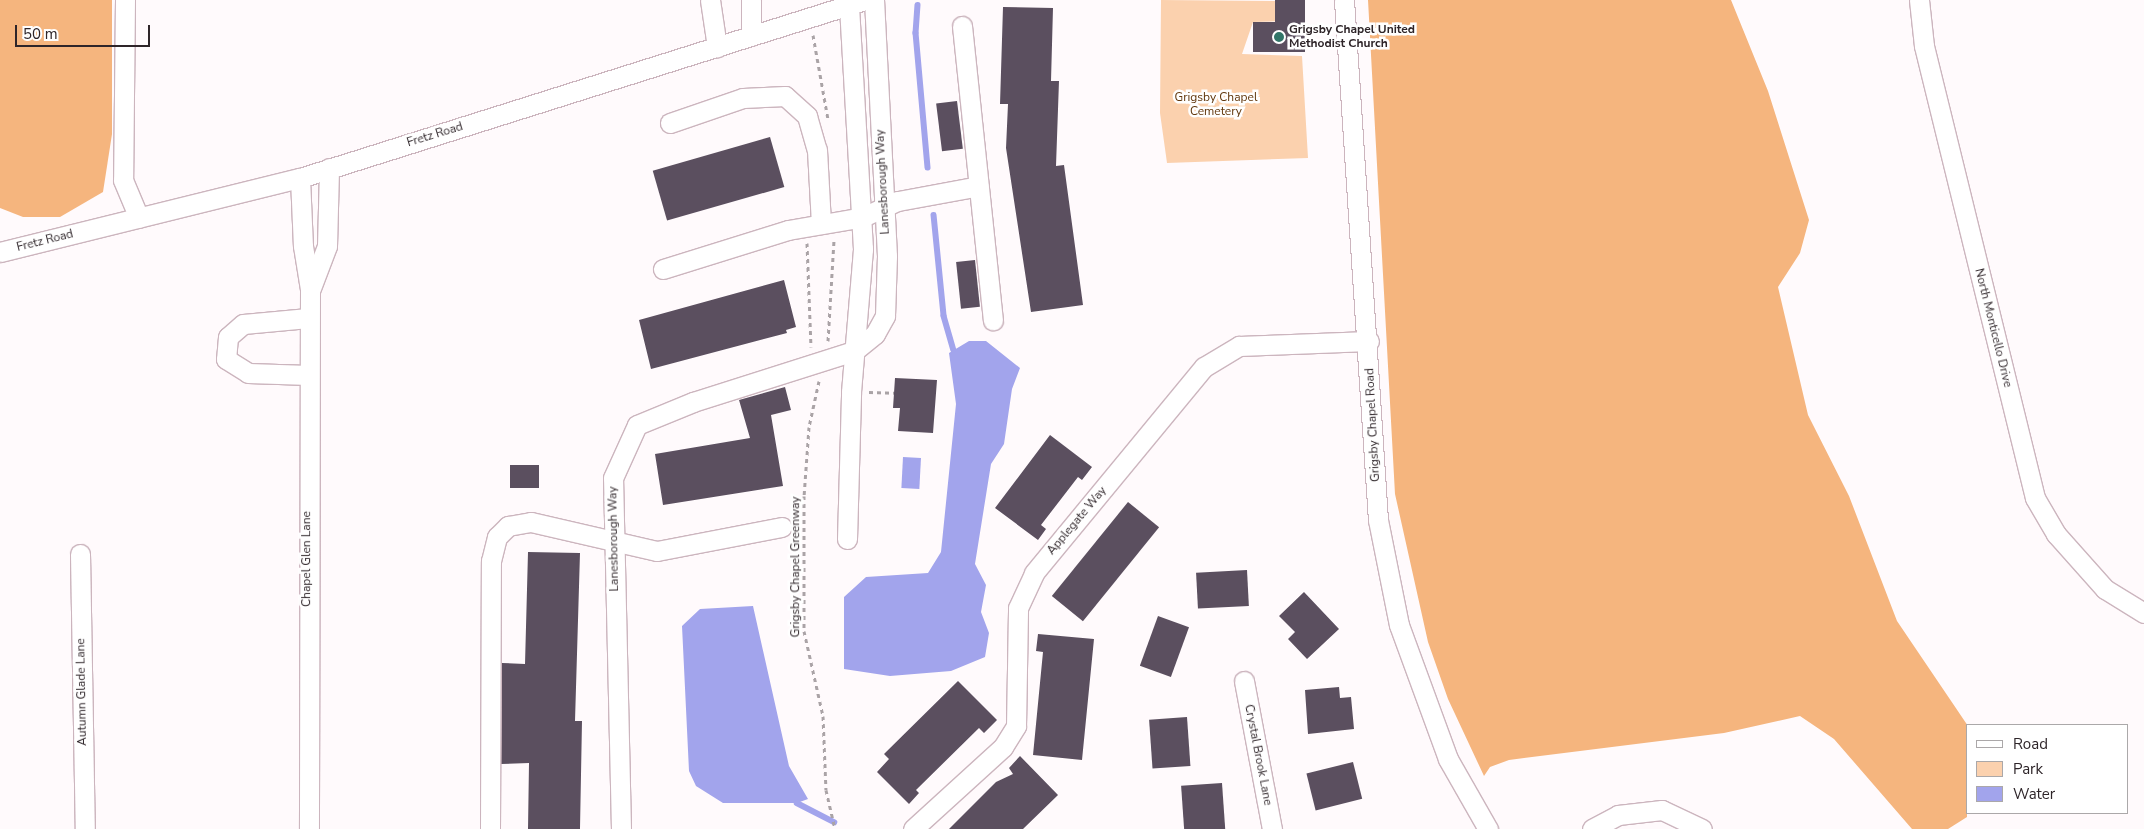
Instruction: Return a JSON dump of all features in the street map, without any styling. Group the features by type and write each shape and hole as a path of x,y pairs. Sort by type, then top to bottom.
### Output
{"street":[{"path":"125,0 123,180 139,218"},
{"path":"710,0 717,47"},
{"path":"751,0 751,36"},
{"name":"Lanesborough Way","path":"621,829 613,478 637,425 700,400 818,365 854,351 875,334 885,316 884,208 874,0"},
{"name":"Grigsby Chapel Road","path":"1344,0 1368,341 1378,520 1399,625 1448,759 1488,829"},
{"name":"North Monticello Drive","path":"1919,0 1924,46 2035,498 2056,534 2105,589 2144,613"},
{"name":"Fretz Road","path":"0,252 300,178 857,3"},
{"name":"Lanesborough Way","path":"854,351 863,217 855,104 857,3"},
{"path":"962,26 993,320"},
{"path":"670,123 743,98 785,96 807,116 817,150 814,225"},
{"path":"855,104 879,102"},
{"name":"Chapel Glen Lane","path":"310,289 327,246 329,168"},
{"name":"Chapel Glen Lane","path":"300,178 303,246 310,289 308,318 309,829"},
{"path":"663,269 814,225 863,217 898,201 979,186"},
{"path":"308,318 243,324 228,337 226,359 248,373 309,375"},
{"name":"Applegate Way","path":"912,829 1003,747 1016,726 1018,608 1034,573 1204,367 1239,346 1368,341"},
{"path":"846,539 854,351"},
{"path":"490,829 491,560 496,537 508,526 531,522 614,543 658,551 782,527"},
{"name":"Autumn Glade Lane","path":"80,554 85,829"},
{"name":"Crystal Brook Lane","path":"1244,681 1272,829"},
{"path":"1592,829 1618,815 1662,810 1702,829"}],"path":[{"name":"Grigsby Chapel Greenway","path":"814,225 818,365 809,427 804,496 804,631 823,716 826,790 835,829"},
{"path":"851,392 894,393"}],"green space":[{"name":"Grigsby Chapel Cemetery","path":"1161,0 1285,1 1285,21 1253,22 1242,54 1302,56 1308,158 1167,163 1160,113"}],"shaded area":[{"path":"0,0 112,0 112,134 103,192 60,217 23,217 0,208"},
{"path":"1368,0 1731,0 1768,91 1809,220 1800,253 1778,287 1808,415 1849,496 1897,621 1967,724 1967,817 1948,829 1912,829 1834,739 1800,716 1724,733 1509,760 1490,767 1484,776 1448,699 1428,642 1395,494"}],"water":[{"path":"969,341 986,341 1020,368 1012,389 1004,444 991,464 975,564 986,585 981,612 989,633 985,657 951,671 890,676 844,669 844,597 866,577 928,573 941,552 956,404 949,353"},
{"path":"903,457 921,458 919,489 901,488"},
{"path":"753,606 789,766 808,799 797,803 723,803 696,786 689,771 682,626 700,609"}],"building":[{"name":"Grigsby Chapel United Methodist Church","path":"1275,0 1305,0 1305,52 1253,52 1253,22 1275,22"},
{"path":"1003,7 1053,8 1051,81 1059,81 1056,166 1064,165 1083,305 1031,312 1006,148 1008,104 1000,104"},
{"path":"957,101 963,149 942,151 936,104"},
{"path":"770,137 784,187 667,221 653,171"},
{"path":"975,260 980,307 961,309 956,262"},
{"path":"784,280 796,327 786,330 787,333 651,369 639,320"},
{"path":"895,378 937,380 933,433 898,431 900,408 893,408"},
{"path":"785,387 791,410 771,415 783,486 663,505 655,454 750,438 739,400"},
{"path":"1050,435 1092,467 1082,480 1078,477 1041,525 1046,529 1038,540 995,508"},
{"path":"510,465 539,465 539,488 510,488"},
{"path":"1128,502 1159,527 1083,621 1052,596"},
{"path":"528,552 580,553 575,721 582,721 580,829 528,829 529,763 501,764 502,663 525,664"},
{"path":"1247,570 1249,606 1198,609 1196,573"},
{"path":"1304,592 1339,629 1307,659 1288,639 1295,632 1279,616"},
{"path":"1158,616 1189,627 1171,677 1140,666"},
{"path":"1038,634 1094,639 1082,760 1033,755 1043,652 1036,651"},
{"path":"958,681 997,720 984,733 979,728 916,790 919,793 909,804 877,772 889,759 884,754"},
{"path":"1339,687 1340,698 1351,697 1354,729 1308,734 1305,690"},
{"path":"1187,717 1190,766 1153,769 1149,720"},
{"path":"1020,756 1058,795 1023,829 949,829 996,782 1013,774 1009,768"},
{"path":"1353,762 1362,799 1316,810 1306,774"},
{"path":"1222,783 1225,829 1184,829 1181,786"}],"waterway":[{"path":"918,5 916,33 928,167"},
{"path":"934,215 944,316 954,350"},
{"path":"797,803 834,822"}],"place":[{"name":"Grigsby Chapel United Methodist Church","path":"1279,37"}]}
